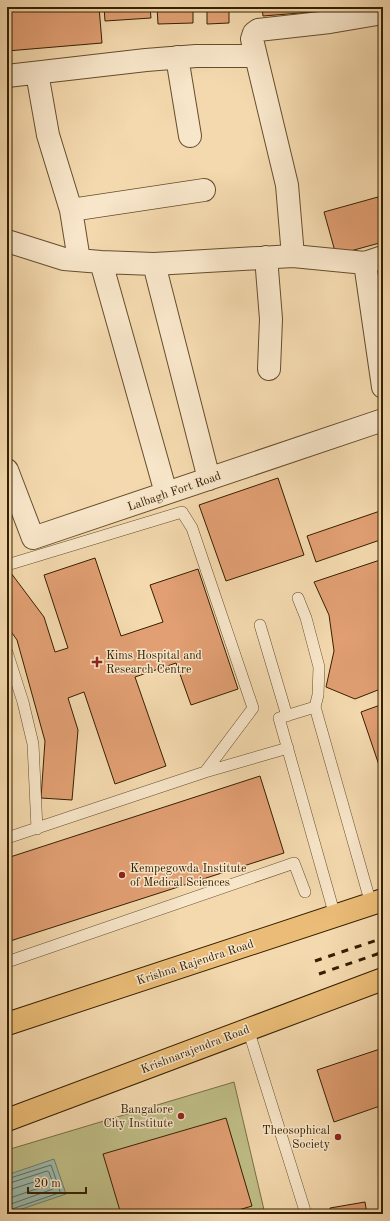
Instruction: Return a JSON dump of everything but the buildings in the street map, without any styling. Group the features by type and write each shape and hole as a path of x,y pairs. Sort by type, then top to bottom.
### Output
{"main road":[{"name":"Krishna Rajendra Road","path":"7,1024 377,902"},
{"name":"Krishnarajendra Road","path":"7,1120 383,979"}],"street":[{"path":"292,256 287,185 252,39 254,33 258,30 329,14 383,13"},
{"path":"7,76 146,60 256,56"},
{"path":"178,58 190,136"},
{"path":"37,73 48,135 71,210 79,260"},
{"path":"71,210 204,190"},
{"path":"7,241 64,259 101,262 154,264 292,256 374,260 383,387"},
{"path":"266,258 270,319 269,369"},
{"path":"101,262 166,494"},
{"path":"154,264 209,479"},
{"name":"Lalbagh Fort Road","path":"7,470 33,538 383,420"}],"lane":[{"path":"7,565 182,512 192,528 252,708 205,772"},
{"path":"298,598 306,618 319,667 318,695 315,707 377,902"},
{"path":"260,626 287,716"},
{"path":"7,652 23,702 33,744 36,829"},
{"path":"315,707 279,718 335,916"},
{"path":"7,838 205,772 288,748"},
{"path":"7,962 294,863 305,892"},
{"path":"248,1029 306,1214"}],"shaded area":[{"name":"Bangalore City Institute","path":"234,1082 265,1214 7,1214 7,1150"}],"water":[{"path":"54,1159 66,1194 7,1214 7,1175"}],"railway":[{"path":"315,961 383,938"},
{"path":"319,974 383,952"}],"place":[{"name":"Kims Hospital and Research Centre","path":"97,662"},
{"name":"Kempegowda Institute of Medical Sciences","path":"122,875"},
{"name":"Bangalore City Institute","path":"181,1116"},
{"name":"Theosophical Society","path":"338,1137"}]}
